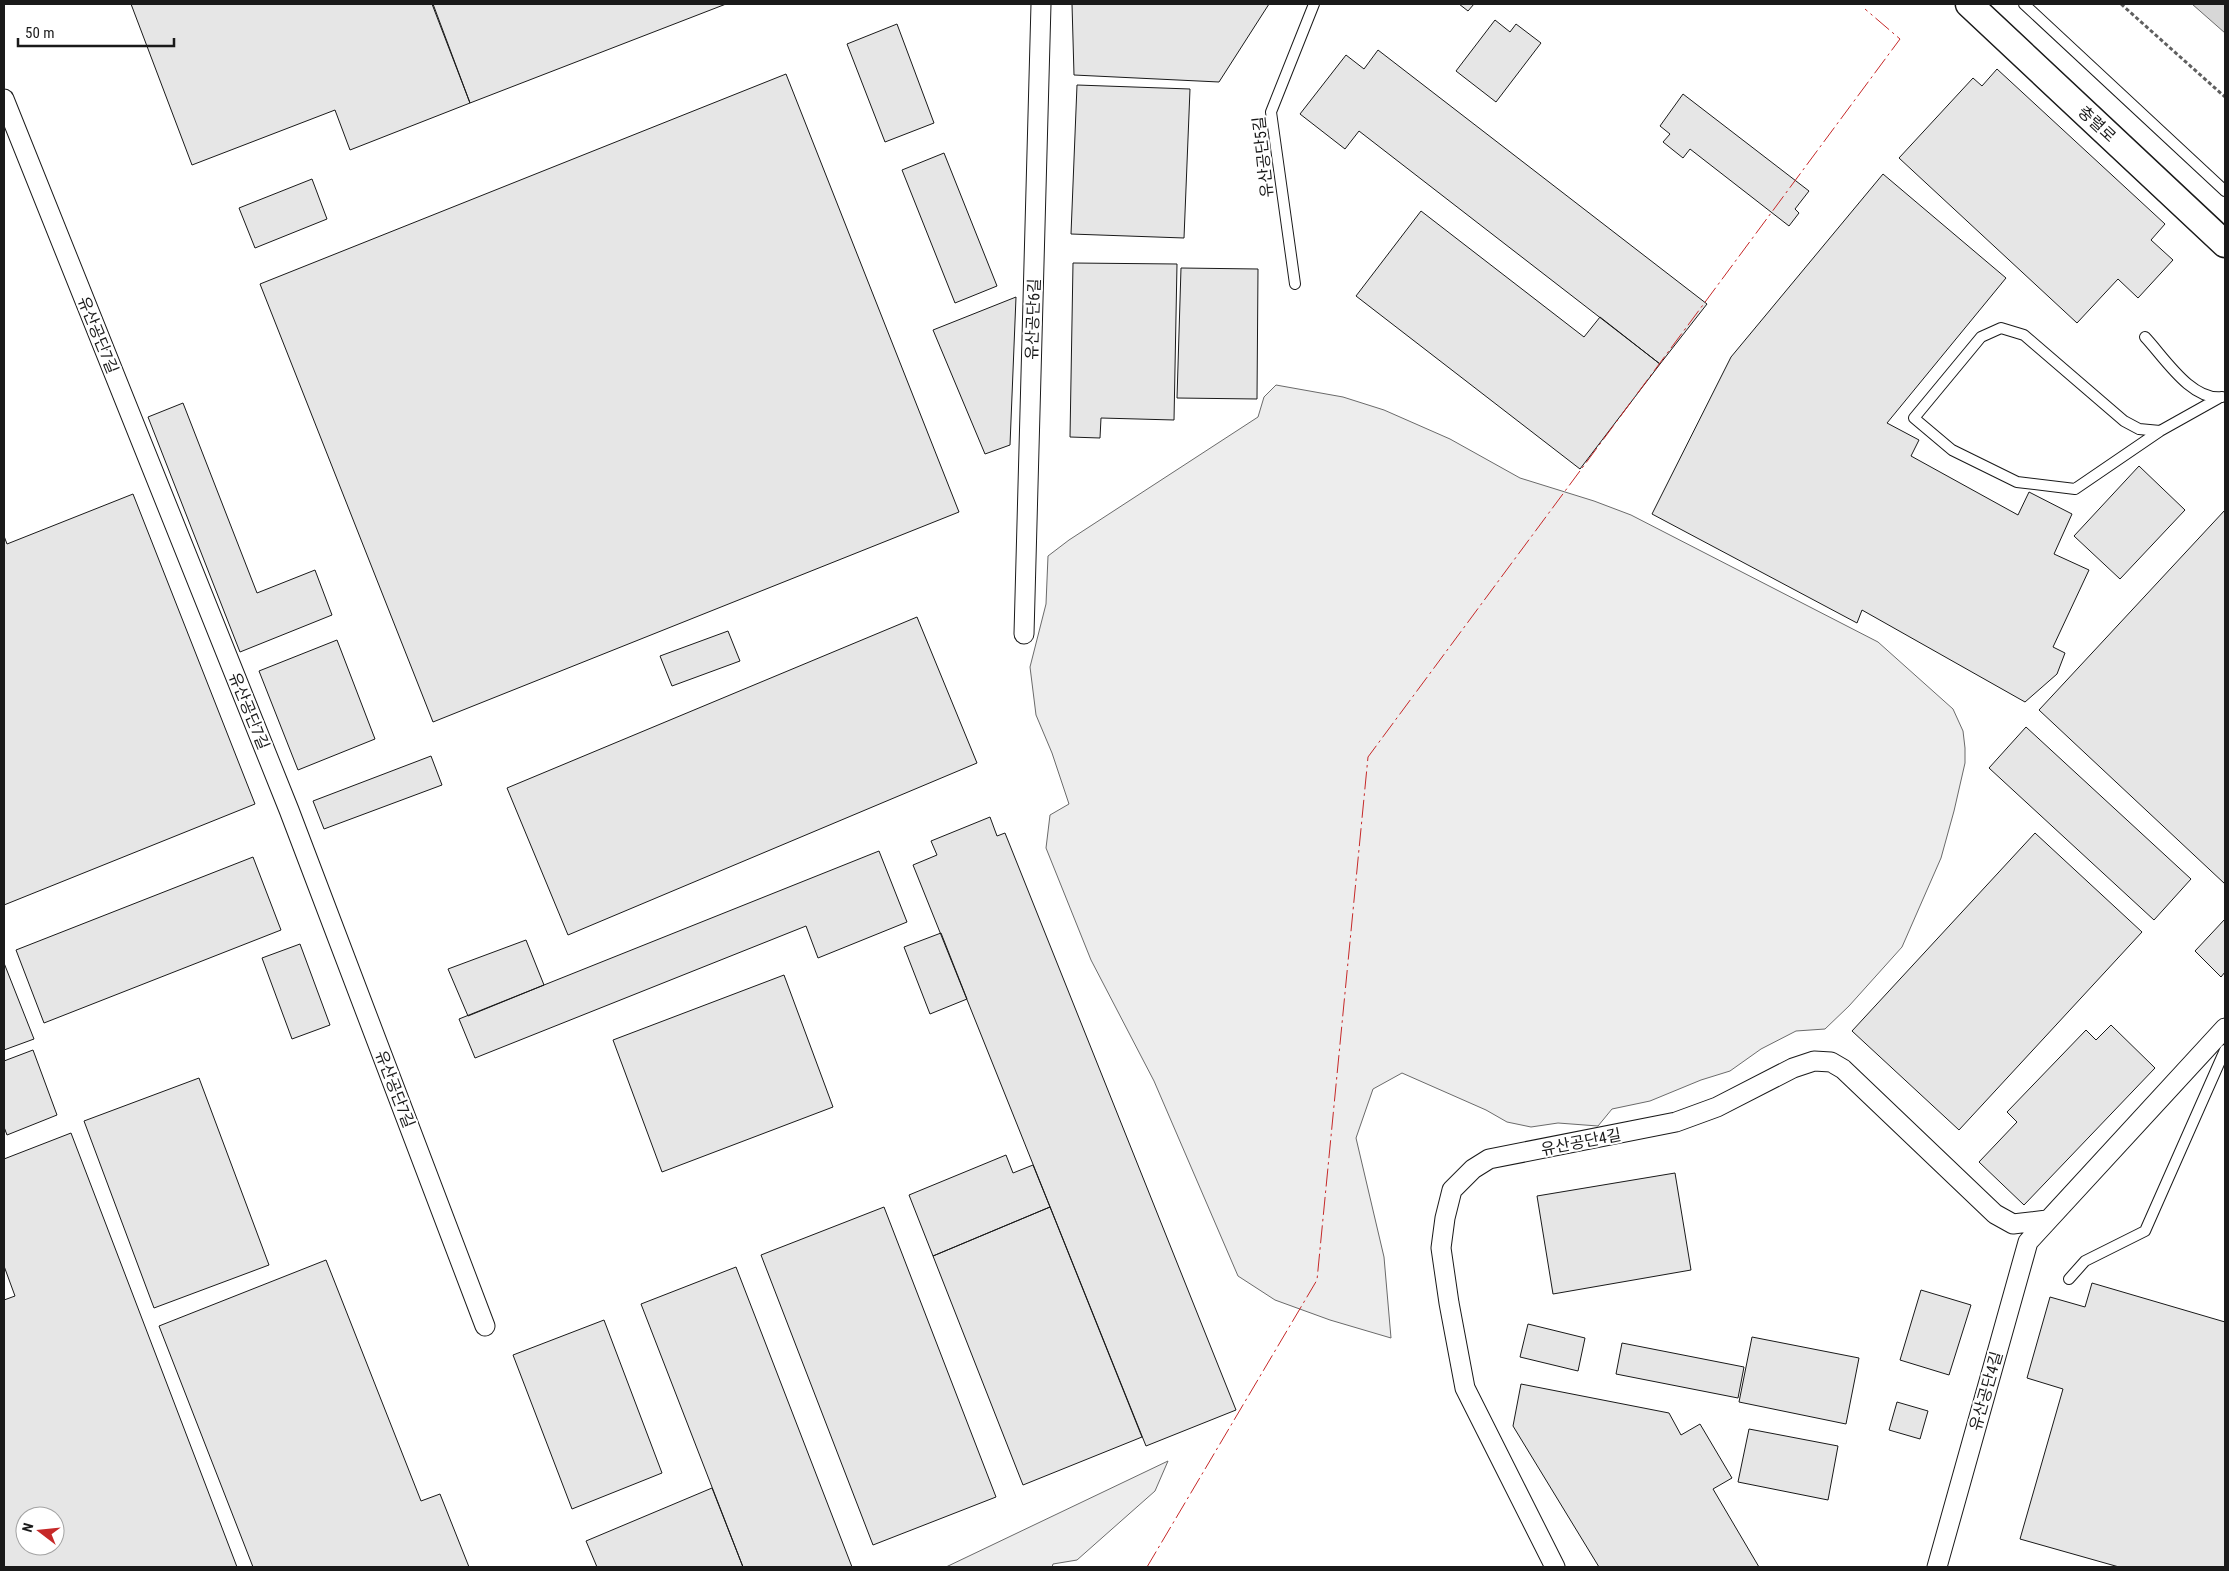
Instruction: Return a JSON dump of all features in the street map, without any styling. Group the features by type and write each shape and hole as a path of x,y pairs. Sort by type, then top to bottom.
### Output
{"main road":[{"name":"충렬로","path":"1969,4 2225,244"}],"street":[{"name":"유산공단6길","path":"1024,634 1041,4"},
{"name":"유산공단7길","path":"4,99 289,810 485,1326"},
{"name":"유산공단4길","path":"1937,1567 2028,1242 2225,1028"},
{"name":"유산공단4길","path":"1555,1567 1465,1388 1441,1248 1445,1218 1452,1190 1473,1169 1490,1159 1630,1133 1676,1122 1717,1108 1793,1068 1814,1061 1831,1062 1844,1069 1995,1214 2013,1224 2047,1220"}],"lane":[{"name":"유산공단5길","path":"1295,284 1271,112 1314,4"},
{"path":"2024,4 2225,191"},
{"path":"2160,431 2139,429 2124,421 2024,335 2001,328 1980,337 1914,418 1952,450 2016,482 2075,489 2160,431 2222,397"},
{"path":"2145,336 2183,381 2198,392 2222,397"},
{"path":"2069,1279 2086,1260 2145,1232 2225,1050"}],"path":[{"path":"2121,4 2225,97"}],"shaded area":[{"path":"2192,4 2225,4 2225,33"},
{"path":"1276,385 1343,397 1384,410 1450,439 1520,478 1594,501 1631,515 1878,642 1953,709 1963,731 1965,763 1941,858 1902,947 1849,1006 1825,1029 1796,1031 1761,1049 1730,1071 1701,1080 1650,1101 1612,1109 1598,1126 1558,1123 1531,1127 1507,1122 1486,1110 1402,1073 1373,1089 1356,1138 1384,1257 1391,1338 1330,1320 1275,1300 1238,1276 1154,1081 1091,960 1046,848 1050,815 1069,804 1052,753 1036,715 1030,667 1046,604 1048,556 1069,540 1258,417 1264,397"},
{"path":"1168,1461 1155,1491 1077,1560 1053,1564 1052,1567 946,1567"}],"building":[{"path":"131,4 432,4 470,103 350,150 335,110 192,165"},
{"path":"433,4 726,4 470,103"},
{"path":"1072,4 1269,4 1219,82 1074,75"},
{"path":"1459,4 1474,4 1468,11"},
{"path":"1495,20 1510,32 1516,24 1541,43 1496,102 1456,71"},
{"path":"897,24 934,123 885,142 847,44"},
{"path":"1378,50 1707,304 1660,364 1359,131 1345,149 1300,114 1346,55 1364,69"},
{"path":"1997,69 2165,224 2151,240 2173,260 2138,298 2118,279 2077,323 1899,158 1973,78 1982,86"},
{"path":"786,74 959,512 433,722 260,284"},
{"path":"1077,85 1190,89 1184,238 1071,234"},
{"path":"1683,94 1809,191 1795,209 1799,213 1789,226 1690,149 1683,158 1663,142 1670,134 1660,126"},
{"path":"944,153 997,286 955,303 902,170"},
{"path":"1883,174 2006,278 1887,423 1919,440 1911,456 2018,515 2029,492 2072,514 2054,554 2089,570 2053,647 2065,653 2057,674 2025,702 1862,610 1857,623 1652,514 1731,357"},
{"path":"312,179 327,219 255,248 239,208"},
{"path":"1421,211 1584,337 1600,317 1660,364 1580,469 1356,296"},
{"path":"1073,263 1177,264 1174,420 1101,418 1100,438 1070,437"},
{"path":"1181,268 1258,269 1257,399 1177,398"},
{"path":"1016,297 1010,445 985,454 933,330"},
{"path":"183,403 257,593 315,570 332,615 240,652 148,417"},
{"path":"2139,466 2185,510 2120,579 2074,536"},
{"path":"133,494 255,804 4,905 4,536 7,544"},
{"path":"2225,510 2225,884 2039,710"},
{"path":"917,617 977,763 568,935 507,788"},
{"path":"728,631 740,661 672,686 660,656"},
{"path":"337,640 375,739 298,770 259,671"},
{"path":"2026,727 2191,879 2154,920 1989,768"},
{"path":"431,756 442,785 324,829 313,801"},
{"path":"990,817 997,836 1005,833 1236,1410 1146,1446 913,865 937,855 931,841"},
{"path":"2035,833 2142,932 1959,1130 1852,1031"},
{"path":"879,851 907,922 818,958 806,926 475,1058 459,1019"},
{"path":"253,857 281,930 44,1023 16,950"},
{"path":"2225,919 2225,972 2221,977 2195,951"},
{"path":"941,933 967,999 930,1014 904,947"},
{"path":"526,940 544,985 468,1016 448,969"},
{"path":"300,944 330,1025 292,1039 262,958"},
{"path":"4,963 34,1039 4,1050"},
{"path":"784,975 833,1107 662,1172 613,1040"},
{"path":"2111,1025 2155,1068 2024,1205 1979,1162 2017,1122 2007,1112 2086,1030 2096,1040"},
{"path":"33,1050 57,1115 7,1135 4,1127 4,1061"},
{"path":"199,1078 269,1265 154,1308 84,1121"},
{"path":"71,1133 237,1567 4,1567 4,1300 15,1296 4,1266 4,1159"},
{"path":"1006,1155 1013,1173 1033,1165 1050,1207 933,1256 909,1195"},
{"path":"1675,1173 1691,1270 1553,1294 1537,1196"},
{"path":"884,1207 996,1497 873,1545 761,1255"},
{"path":"1050,1207 1142,1437 1023,1485 933,1256"},
{"path":"326,1260 421,1501 440,1494 469,1567 253,1567 159,1326"},
{"path":"736,1267 852,1567 743,1567 641,1304"},
{"path":"2092,1283 2225,1322 2225,1567 2119,1567 2020,1539 2063,1389 2027,1378 2050,1297 2085,1307"},
{"path":"1921,1290 1971,1305 1949,1375 1900,1360"},
{"path":"604,1320 662,1473 572,1509 513,1355"},
{"path":"1528,1324 1585,1338 1578,1371 1520,1357"},
{"path":"1752,1337 1859,1358 1846,1424 1739,1402"},
{"path":"1622,1343 1744,1367 1738,1398 1616,1374"},
{"path":"1521,1384 1669,1413 1681,1435 1700,1424 1732,1478 1713,1489 1759,1567 1599,1567 1513,1426"},
{"path":"1897,1402 1928,1411 1920,1439 1889,1430"},
{"path":"1749,1429 1838,1446 1828,1500 1738,1482"},
{"path":"712,1488 743,1567 597,1567 586,1541"}],"power":[{"path":"1147,1567 1317,1280 1368,757 1900,39 1865,9"}]}
